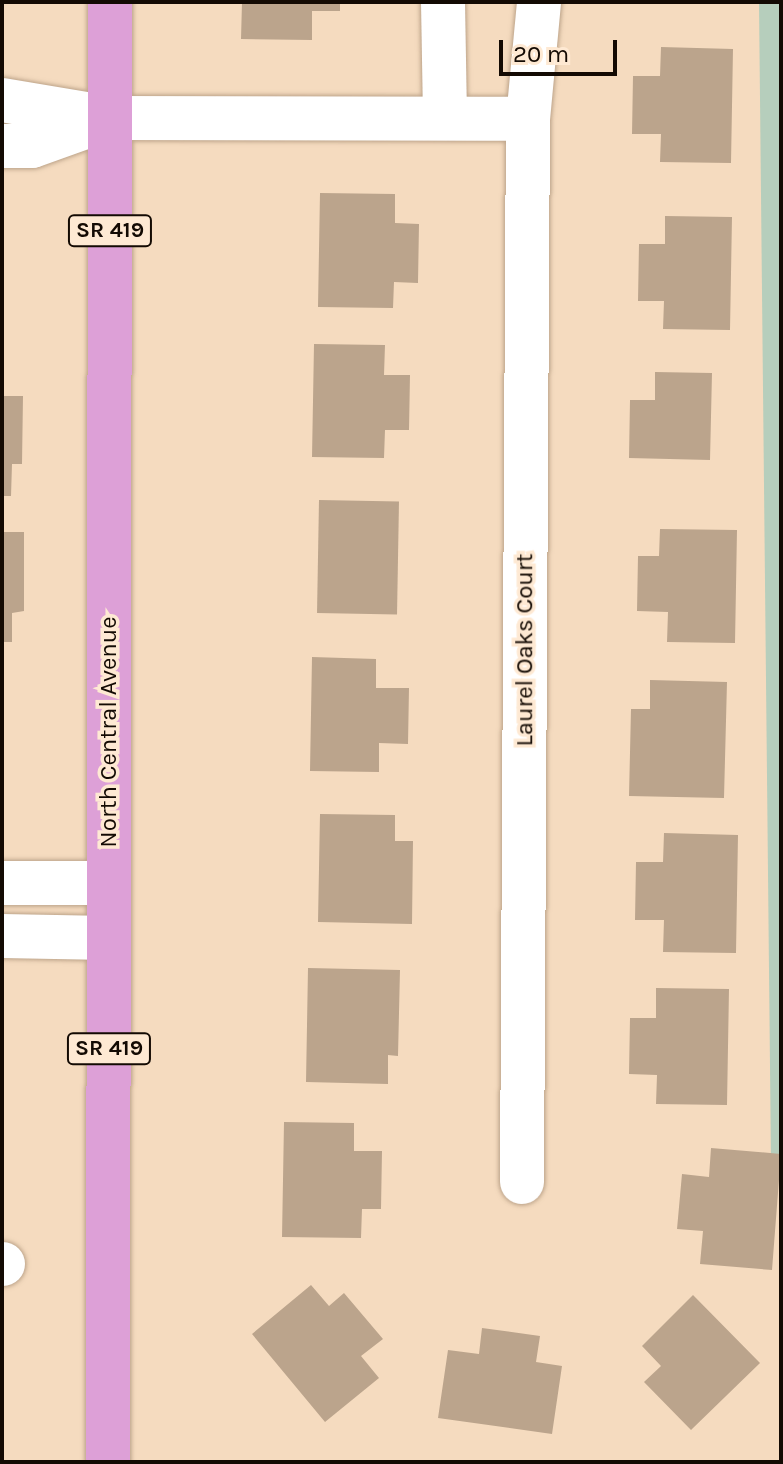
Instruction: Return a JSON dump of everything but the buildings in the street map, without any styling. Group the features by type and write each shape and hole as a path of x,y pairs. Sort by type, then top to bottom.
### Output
{"main road":[{"name":"North Central Avenue","path":"108,1462 110,2"}],"street":[{"path":"443,2 445,118"},
{"name":"Laurel Oaks Court","path":"522,1182 528,119 539,2"},
{"path":"2,100 110,118 528,119"},
{"path":"2,146 32,146 110,118"},
{"path":"2,883 109,883"},
{"path":"2,936 109,938"}],"green space":[{"path":"759,2 781,2 781,1174 771,1163"}]}
